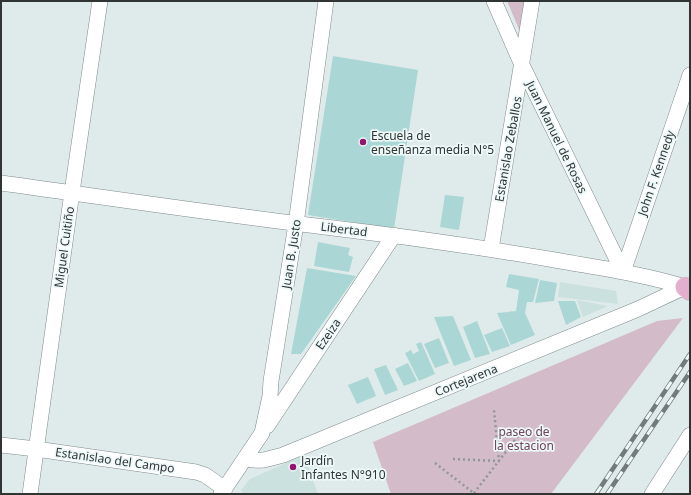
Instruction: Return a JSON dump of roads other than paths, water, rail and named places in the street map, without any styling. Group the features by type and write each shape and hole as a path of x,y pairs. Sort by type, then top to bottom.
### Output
{"street":[{"name":"Miguel Cuitiño","path":"30,494 100,1"},
{"name":"Juan B. Justo","path":"223,491 262,433 270,396 271,381 296,224 326,1"},
{"name":"Juan Manuel de Rosas","path":"494,1 522,65 623,272"},
{"name":"Estanislao Zeballos","path":"491,249 532,1"},
{"name":"John F. Kennedy","path":"623,272 690,75"},
{"name":"Libertad","path":"1,183 296,224 394,235 491,249 623,272 688,287"},
{"name":"Ezeiza","path":"262,433 394,235"},
{"name":"Cortejarena","path":"245,458 263,461 283,455 688,287"},
{"path":"652,494 690,435"},
{"name":"Estanislao del Campo","path":"1,445 36,448 196,472 205,475 223,491"}],"railway":[{"path":"596,494 690,354"},
{"path":"607,494 690,372"}],"place":[{"name":"Escuela de enseñanza media N°5","path":"363,142"},
{"name":"Jardín Infantes N°910","path":"293,467"}],"park label":[{"name":"paseo de la estacion","path":"524,438"}]}
